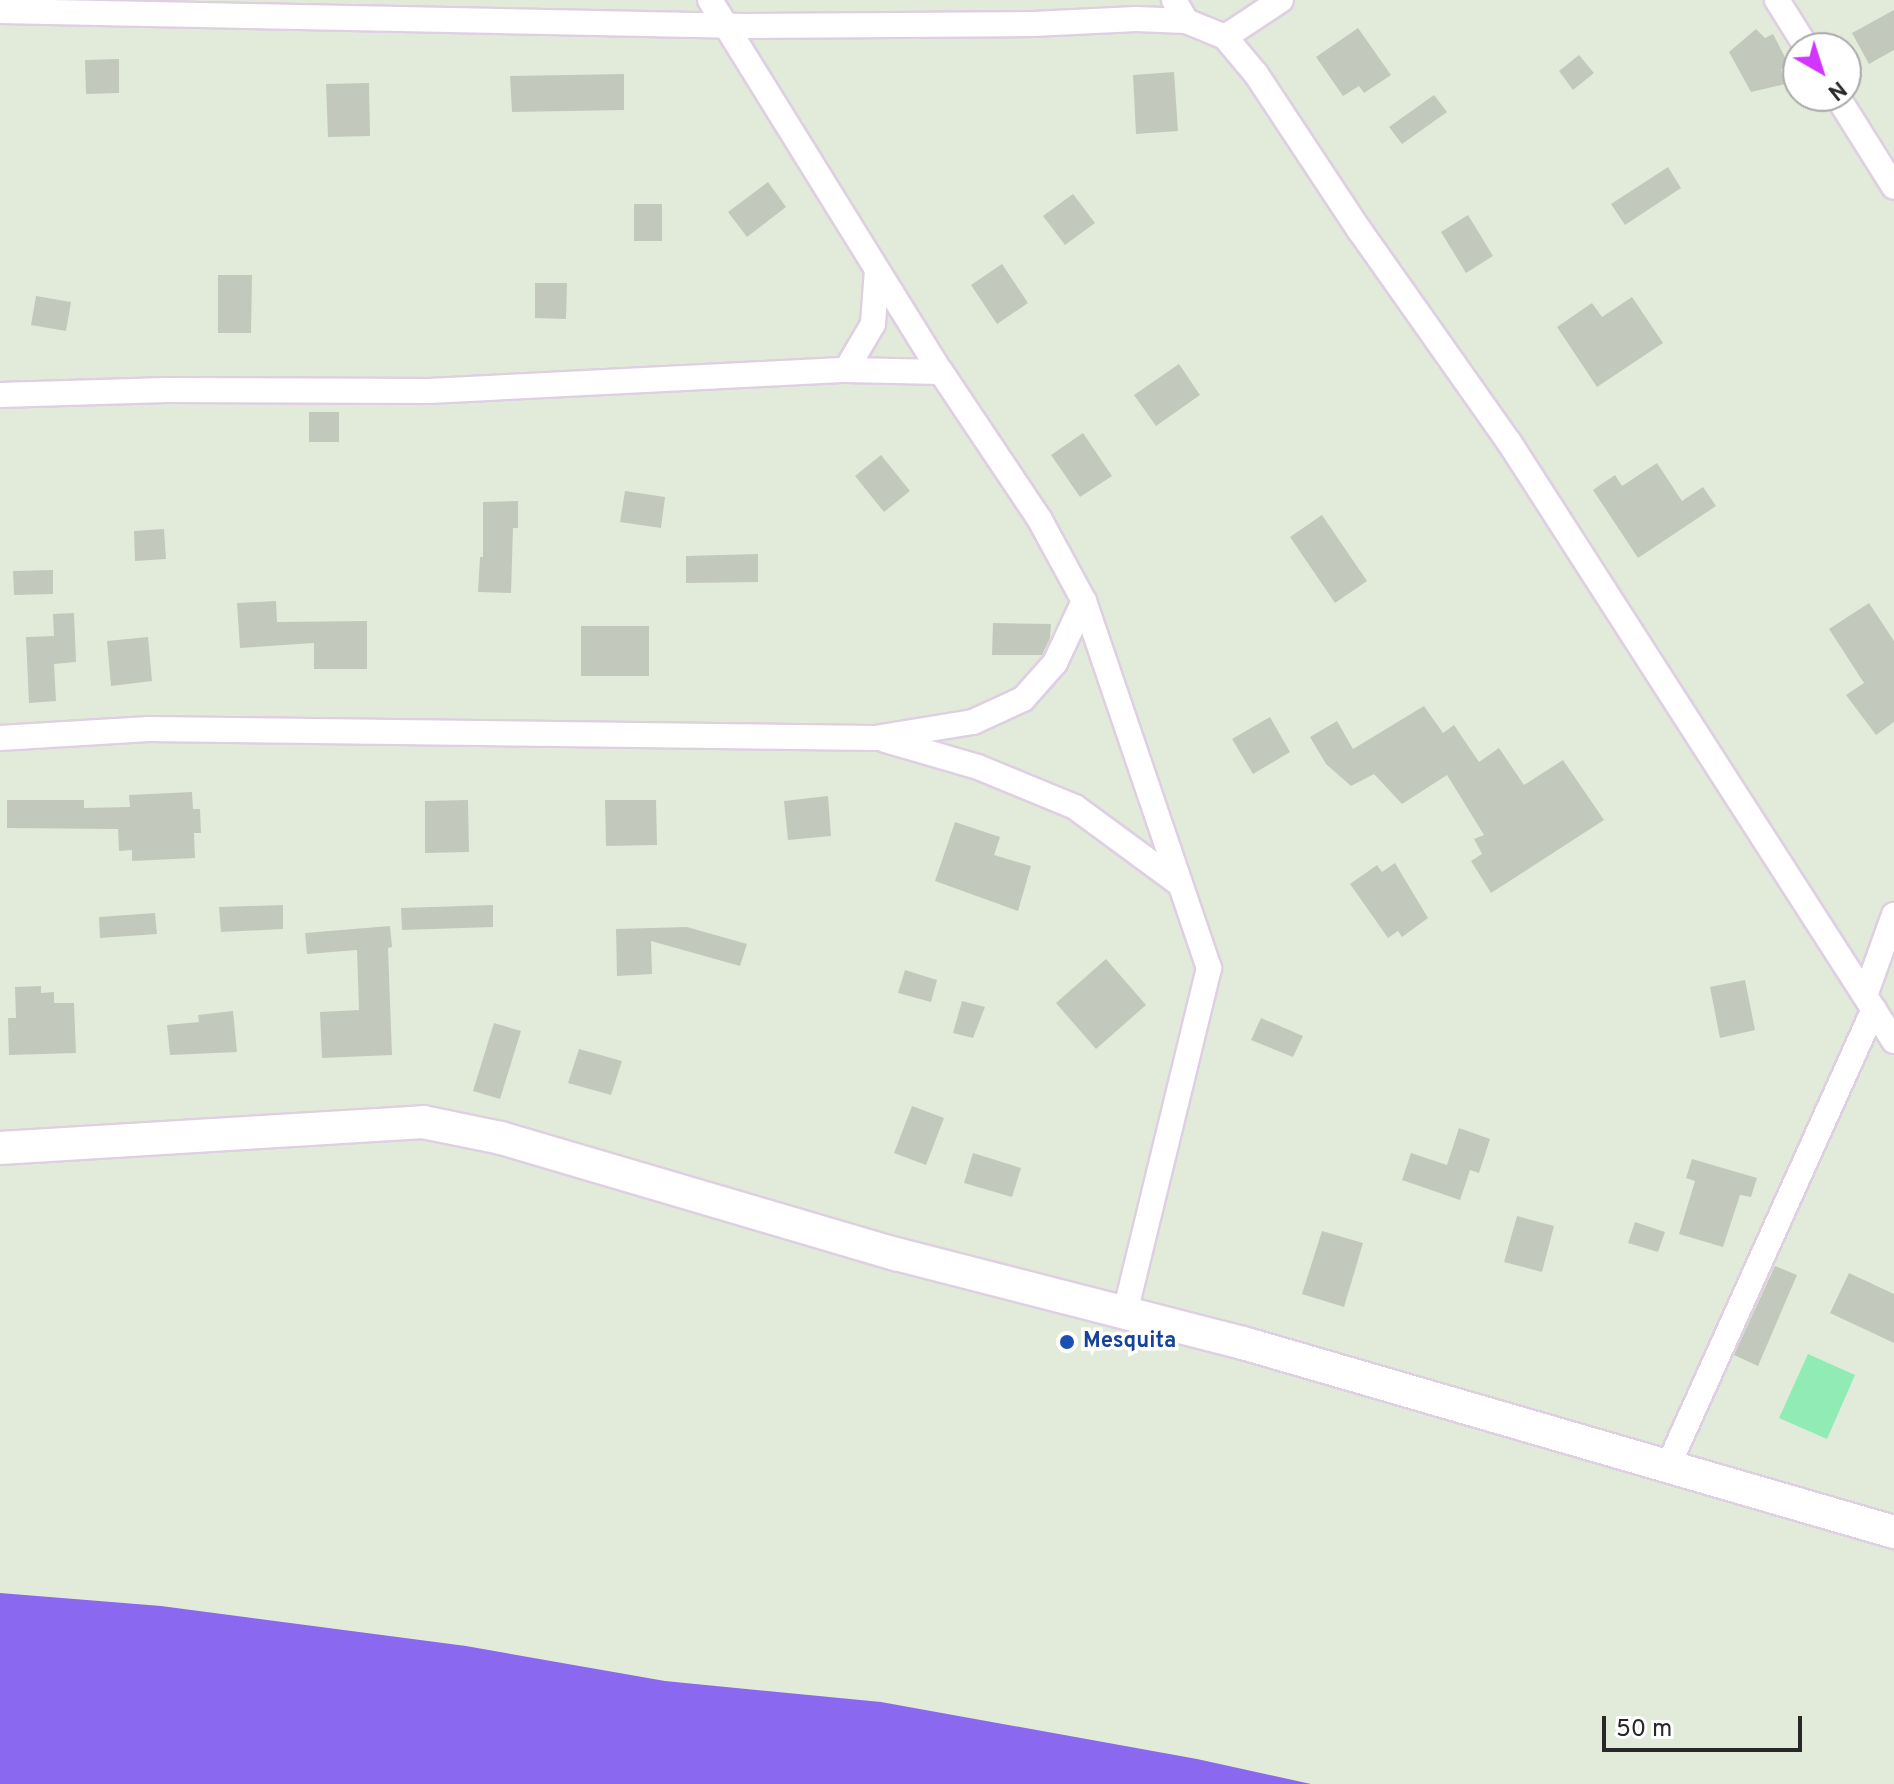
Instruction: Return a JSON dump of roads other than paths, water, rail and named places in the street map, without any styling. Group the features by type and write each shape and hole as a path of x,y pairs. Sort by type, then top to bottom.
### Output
{"street":[{"path":"710,0 941,372 1040,520 1084,601 1177,882 1209,968 1125,1312"},
{"path":"1225,37 1281,0"},
{"path":"1777,0 1797,32"},
{"path":"0,11 725,25 1180,10 1225,37 1256,74 1360,231 1509,442 1894,1041"},
{"path":"1847,112 1894,187"},
{"path":"846,370 873,324 877,270"},
{"path":"0,395 167,390 429,391 846,370 941,372"},
{"path":"0,738 149,729 875,738 973,722 1023,699 1055,663 1084,601"},
{"path":"875,738 978,767 1075,807 1177,882"},
{"path":"1668,1466 1870,1001 1894,915"},
{"path":"0,1148 423,1122 501,1138 896,1254 1243,1343 1894,1532"}],"place":[{"name":"Mesquita","path":"1067,1342"}]}
